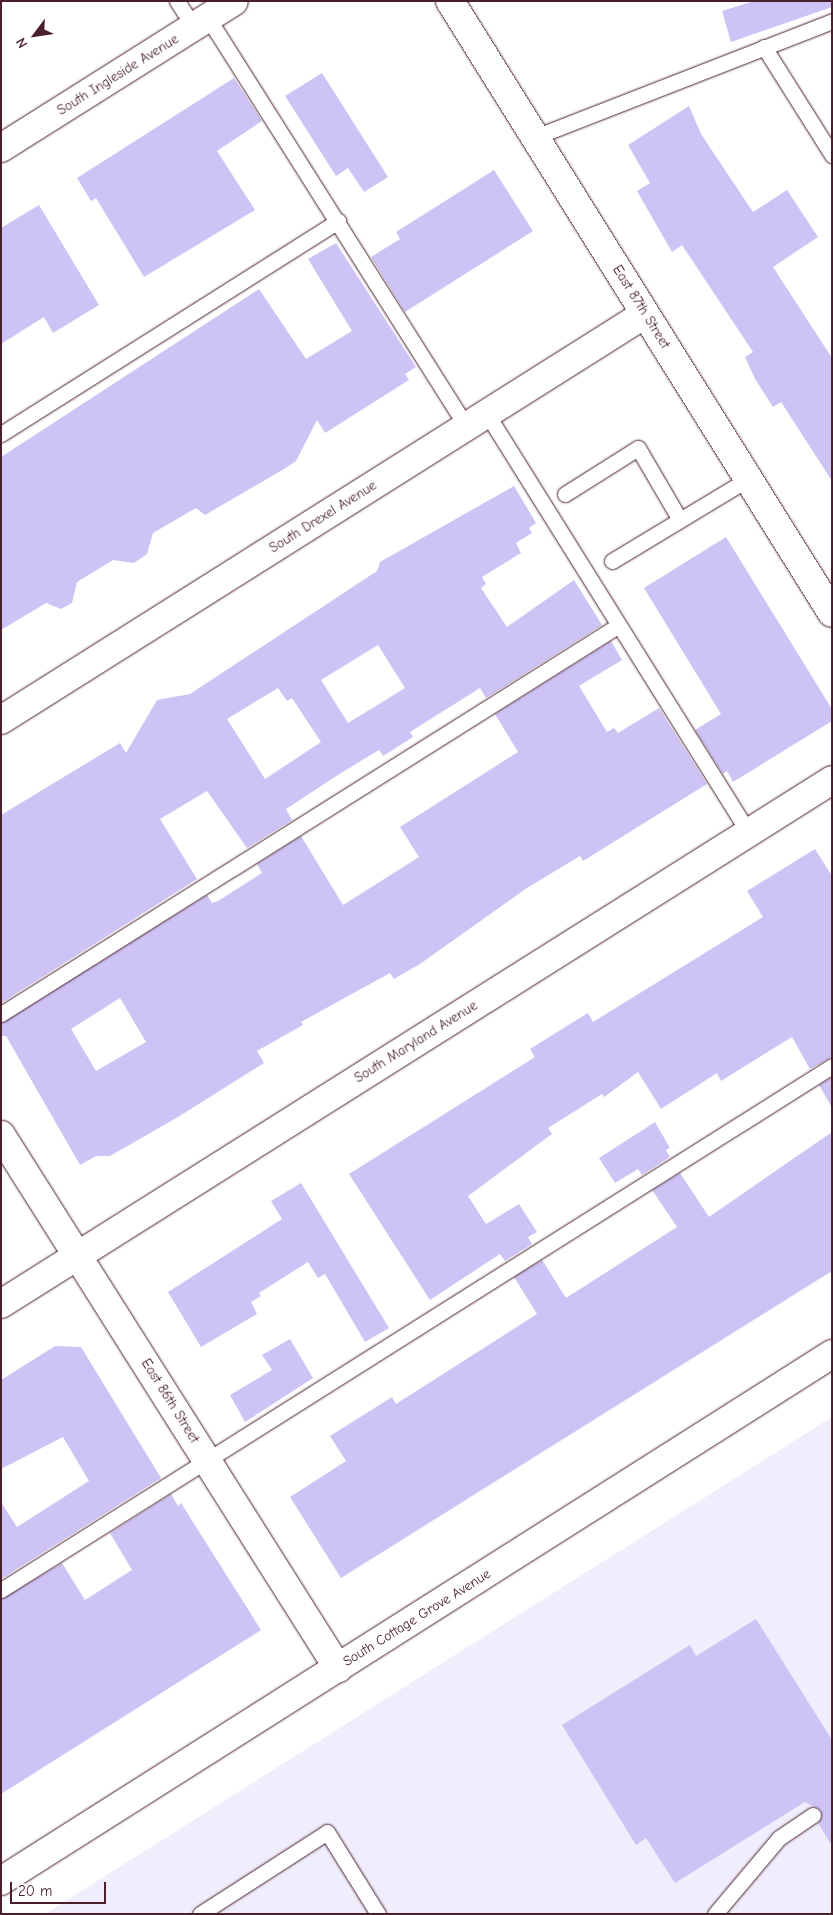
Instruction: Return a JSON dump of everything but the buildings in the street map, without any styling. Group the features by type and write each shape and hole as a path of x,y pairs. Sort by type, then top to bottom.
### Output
{"street":[{"name":"South Ingleside Avenue","path":"1,148 234,1"},
{"name":"East 87th Street","path":"450,1 832,613"},
{"name":"South Drexel Avenue","path":"1,720 645,314"},
{"name":"South Maryland Avenue","path":"1,1304 748,832 831,783"},
{"name":"East 86th Street","path":"1,1134 338,1668"},
{"name":"South Cottage Grove Avenue","path":"1,1881 832,1354"}],"lane":[{"path":"177,1 201,22 619,625 748,832"},
{"path":"535,137 832,21"},
{"path":"764,47 832,155"},
{"path":"1,434 338,221"},
{"path":"565,494 638,448 680,520"},
{"path":"612,561 748,479"},
{"path":"1,1014 619,625"},
{"path":"1,1590 832,1066"},
{"path":"715,1914 779,1838 813,1815"},
{"path":"200,1914 327,1832 378,1914"}],"shaded area":[{"path":"832,1417 832,1914 45,1914"}]}
